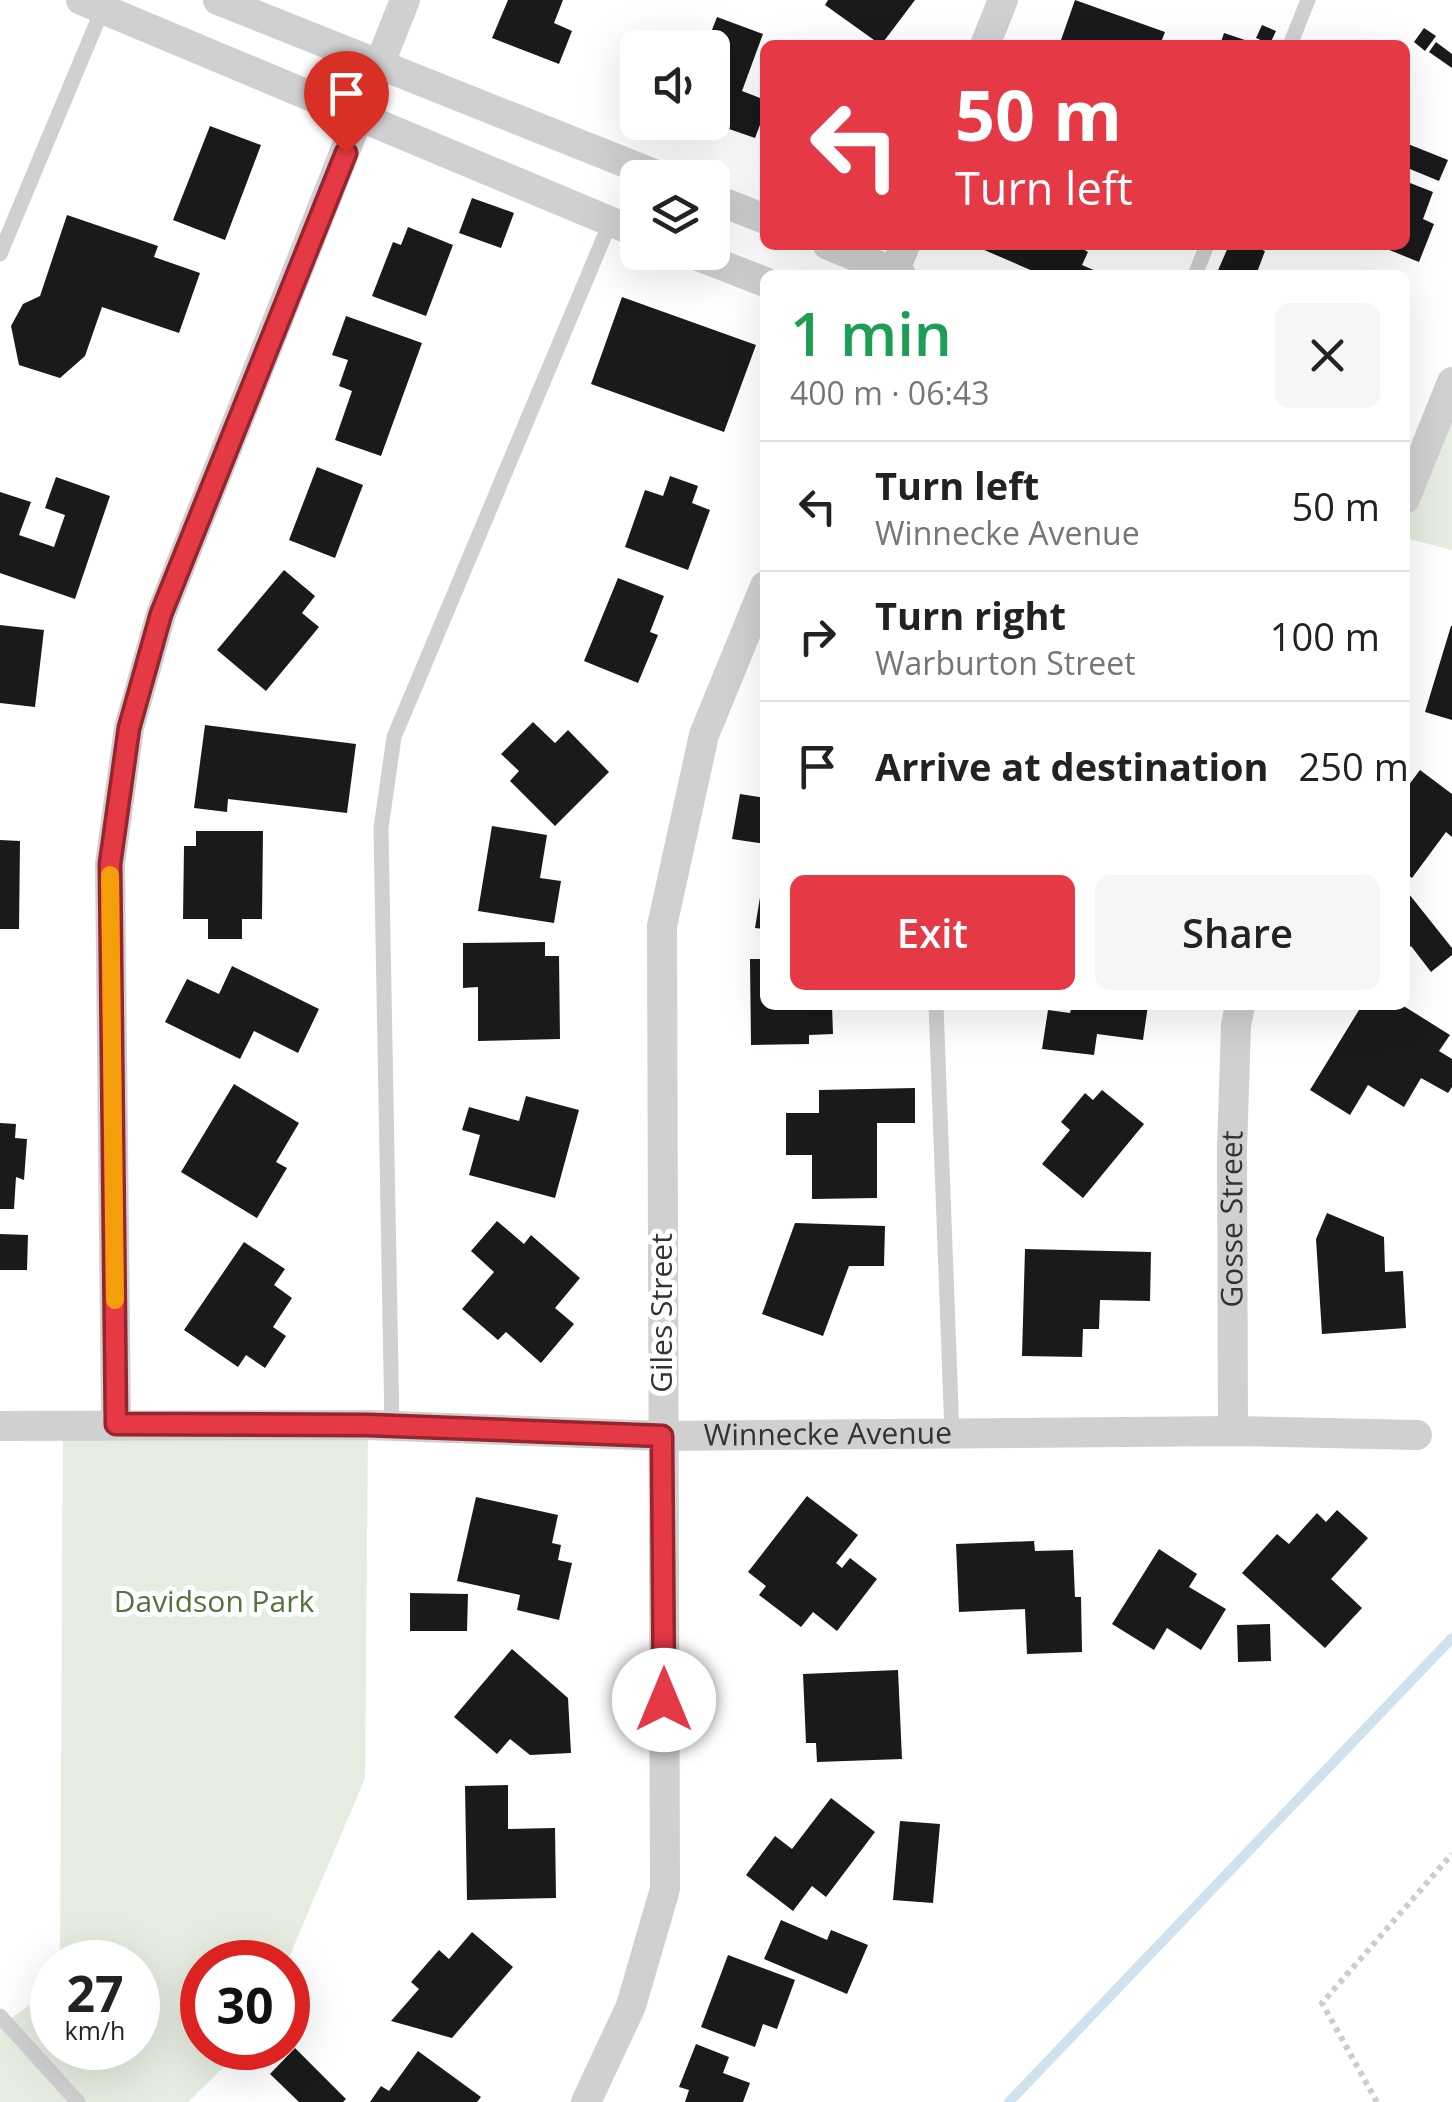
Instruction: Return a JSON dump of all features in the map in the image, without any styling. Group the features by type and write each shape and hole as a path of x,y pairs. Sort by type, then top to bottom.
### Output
{"street":[{"path":"218,0 620,160"},
{"path":"116,1424 110,864 129,728 161,614 406,0"},
{"path":"987,40 1003,0"},
{"path":"92,4 620,226"},
{"path":"730,205 760,217"},
{"path":"844,250 899,267"},
{"path":"730,268 760,280"},
{"path":"1410,483 1452,382"},
{"name":"Giles Street","path":"586,2102 631,2006 665,1889 662,926 704,736 760,598"},
{"name":"Gosse Street","path":"1233,1431 1232,1150 1239,1010"},
{"name":"Winnecke Avenue","path":"0,1426 392,1427 662,1436 1233,1431 1418,1435"}],"lane":[{"path":"1292,40 1308,0"},
{"path":"0,254 92,4"},
{"path":"392,1427 381,828 394,736 620,237"},
{"path":"936,1010 952,1434"},
{"path":"0,2016 78,2102"}],"path":[{"path":"1377,2102 1322,2003 1452,1854"}],"green space":[{"path":"1452,382 1452,550 1410,539 1410,487"},
{"name":"Davidson Park","path":"368,1425 365,1778 296,1940 180,1940 180,2070 221,2070 188,2102 0,2102 0,2026 30,2005 30,2070 160,2070 160,1940 60,1940 63,1427"}],"building":[{"path":"508,0 563,0 554,23 572,31 559,64 492,38"},
{"path":"828,0 915,0 885,40 874,40 825,5"},
{"path":"1075,0 1165,32 1162,40 1061,40"},
{"path":"717,17 763,34 742,91 760,98 760,125 755,138 730,129 730,30 712,30"},
{"path":"1262,25 1276,31 1272,40 1256,38"},
{"path":"1424,28 1436,36 1425,51 1414,42"},
{"path":"1224,33 1245,40 1222,40"},
{"path":"1436,42 1452,54 1452,68 1429,52"},
{"path":"210,126 261,145 225,240 173,220"},
{"path":"1410,145 1448,160 1439,181 1410,169"},
{"path":"1410,183 1433,192 1423,219 1434,224 1419,262 1389,250 1410,250"},
{"path":"472,198 514,213 501,248 459,233"},
{"path":"67,215 158,246 154,257 200,273 179,333 102,307 85,356 60,378 19,365 11,326 23,304 40,296"},
{"path":"408,227 453,245 426,316 372,296 393,242 401,245"},
{"path":"984,250 1085,250 1088,252 1082,265 1094,270 1030,270"},
{"path":"1227,250 1265,251 1258,270 1218,270"},
{"path":"622,297 756,345 724,432 591,384"},
{"path":"346,316 422,343 381,456 335,440 352,391 339,386 348,360 332,355"},
{"path":"317,467 363,485 335,558 289,540"},
{"path":"670,476 698,486 692,503 710,510 688,570 625,547 645,490 663,496"},
{"path":"56,477 110,496 75,599 0,573 0,492 31,502 19,535 54,547 65,515 45,508"},
{"path":"284,570 315,596 302,613 319,627 266,691 217,650"},
{"path":"618,578 664,596 650,632 658,635 638,683 584,661"},
{"path":"0,625 44,630 35,707 0,703"},
{"path":"1452,626 1452,720 1425,712"},
{"path":"533,722 555,743 568,730 609,772 555,826 510,781 519,771 501,754"},
{"path":"205,725 356,744 347,813 228,799 227,812 194,808"},
{"path":"1420,770 1452,794 1452,837 1446,832 1412,878 1410,877 1410,783"},
{"path":"740,794 760,797 760,843 732,839"},
{"path":"492,826 547,835 540,878 561,881 554,923 478,911"},
{"path":"196,831 263,831 262,919 242,919 242,939 208,939 208,919 183,919 184,846 196,846"},
{"path":"0,840 20,841 19,929 0,929"},
{"path":"1410,895 1452,948 1452,955 1431,972 1411,946"},
{"path":"760,897 760,928 755,928"},
{"path":"545,942 545,956 559,956 560,1039 478,1041 478,987 463,988 463,943"},
{"path":"750,959 760,959 760,1010 832,1010 833,1034 809,1035 809,1044 751,1045"},
{"path":"232,966 319,1009 298,1053 254,1031 240,1059 165,1022 187,979 219,994"},
{"path":"1048,1010 1147,1010 1143,1040 1097,1034 1094,1055 1042,1049"},
{"path":"1359,1010 1410,1010 1450,1035 1439,1051 1452,1059 1452,1087 1448,1093 1421,1078 1404,1107 1368,1085 1350,1115 1310,1090"},
{"path":"234,1084 299,1123 276,1162 287,1168 257,1218 181,1172"},
{"path":"915,1088 915,1123 877,1123 877,1198 812,1199 812,1155 786,1155 786,1113 819,1113 819,1090"},
{"path":"1102,1090 1144,1124 1083,1198 1042,1164 1070,1130 1061,1122 1085,1093 1093,1100"},
{"path":"526,1096 579,1110 555,1198 469,1175 480,1135 462,1130 469,1107 519,1121"},
{"path":"0,1123 16,1124 15,1138 27,1139 24,1180 16,1177 14,1209 0,1209"},
{"path":"1327,1213 1384,1237 1385,1272 1403,1271 1406,1328 1322,1334 1316,1239"},
{"path":"497,1221 524,1244 531,1235 580,1278 555,1308 574,1324 541,1363 506,1332 498,1340 462,1309 494,1272 471,1251"},
{"path":"795,1223 885,1226 884,1266 849,1266 823,1336 762,1314"},
{"path":"0,1234 28,1235 27,1270 0,1270"},
{"path":"244,1242 285,1269 274,1285 292,1298 273,1327 286,1336 265,1368 246,1355 238,1367 184,1330"},
{"path":"1025,1249 1151,1252 1150,1301 1100,1300 1099,1329 1083,1329 1082,1357 1022,1356"},
{"path":"807,1496 858,1535 836,1563 842,1568 850,1558 877,1579 837,1631 813,1612 801,1627 759,1595 766,1586 748,1572"},
{"path":"476,1497 558,1515 552,1543 561,1545 558,1560 572,1563 559,1620 517,1610 520,1595 457,1581"},
{"path":"1337,1510 1368,1538 1331,1579 1362,1608 1325,1648 1242,1573 1277,1534 1289,1544 1317,1513 1326,1522"},
{"path":"1034,1541 1035,1551 1073,1550 1075,1597 1081,1597 1082,1652 1027,1654 1025,1609 959,1612 956,1544"},
{"path":"1159,1549 1197,1574 1189,1587 1226,1609 1201,1650 1167,1628 1154,1650 1112,1624"},
{"path":"410,1593 468,1594 467,1631 410,1631"},
{"path":"1270,1624 1271,1661 1238,1662 1237,1625"},
{"path":"512,1649 568,1698 571,1753 530,1755 510,1739 497,1754 454,1717"},
{"path":"898,1670 902,1759 817,1762 816,1743 806,1743 803,1674"},
{"path":"508,1785 508,1829 555,1828 556,1898 467,1900 465,1786"},
{"path":"831,1798 875,1832 826,1897 812,1886 793,1911 746,1875 775,1836 792,1849"},
{"path":"900,1821 940,1824 933,1903 893,1900"},
{"path":"781,1920 827,1940 831,1930 868,1945 847,1994 764,1959"},
{"path":"472,1932 513,1967 452,2038 391,2021 419,1989 411,1982 439,1950 449,1959"},
{"path":"728,1955 795,1980 777,2029 763,2024 755,2047 701,2027"},
{"path":"696,2044 729,2057 723,2073 750,2083 743,2102 685,2102 689,2090 679,2087"},
{"path":"418,2051 481,2097 477,2102 370,2102 381,2086 389,2091"},
{"path":"310,2063 346,2099 299,2102 270,2074 274,2070 310,2070"}],"waterway":[{"path":"1009,2102 1452,1638"}],"slow traffic":[{"path":"110,875 115,1300"}],"route":[{"path":"346,153 161,614 129,728 110,864 116,1424 368,1425 662,1436 664,1700"}]}
